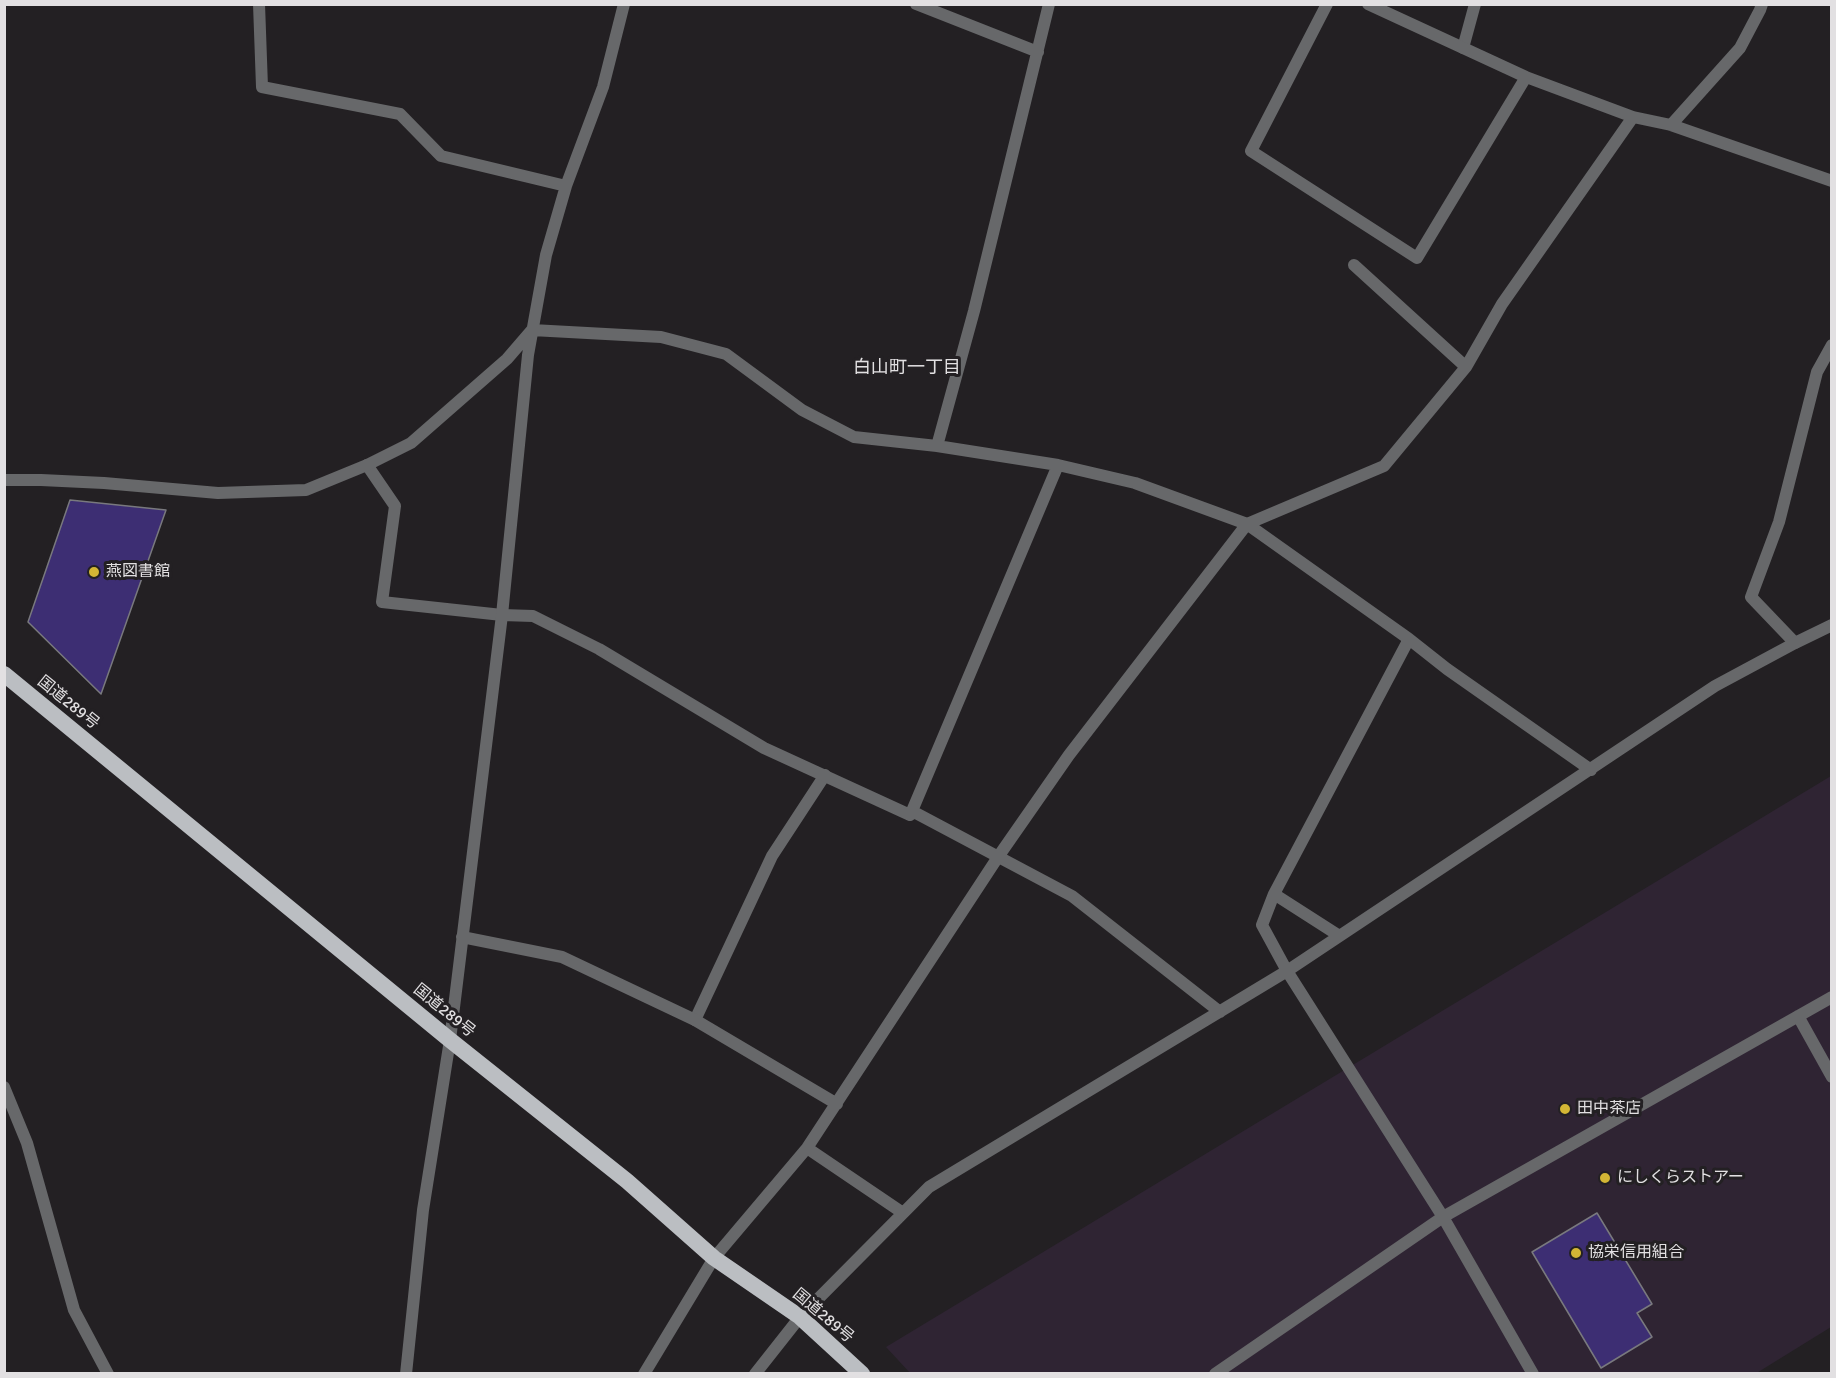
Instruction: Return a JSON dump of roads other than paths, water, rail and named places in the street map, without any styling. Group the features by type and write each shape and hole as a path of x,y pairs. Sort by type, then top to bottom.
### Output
{"highway":[{"name":"国道289号","path":"4,674 450,1040 627,1181 714,1258 800,1317 862,1374"}],"street":[{"path":"259,4 262,87 400,114 441,156 566,186"},
{"path":"406,1374 423,1210 450,1040 502,615 528,355 546,255 566,186 603,87 624,4"},
{"path":"916,4 1038,52"},
{"path":"937,446 974,311 1049,4"},
{"path":"1327,4 1251,151 1417,258 1526,77"},
{"path":"1368,4 1526,77 1633,117 1671,124 1832,181"},
{"path":"1463,48 1475,4"},
{"path":"1671,124 1740,48 1762,4"},
{"path":"644,1374 714,1258 807,1148 998,856 1069,755 1247,524 1384,466 1466,367 1502,304 1633,117"},
{"path":"1354,265 1466,367"},
{"path":"532,330 660,337 726,354 802,410 854,437 937,446 1058,465 1135,483 1247,524 1409,639 1446,669 1591,770"},
{"path":"4,480 104,483 219,494 306,490 367,465 411,443 507,359 532,330"},
{"path":"1794,643 1751,597 1779,522 1817,372 1832,345"},
{"path":"367,465 395,506 382,602 502,615 533,616 609,654 764,748 910,815 1058,465"},
{"path":"755,1374 800,1317 929,1187 1287,971 1715,686 1832,625"},
{"path":"1409,639 1274,894 1262,925 1287,971 1443,1217 1533,1374"},
{"path":"695,1020 772,856 825,775"},
{"path":"912,811 1072,896 1220,1012"},
{"path":"1274,894 1338,935"},
{"path":"462,937 562,957 695,1020 837,1104"},
{"path":"1215,1374 1443,1217 1832,997"},
{"path":"1798,1016 1832,1077"},
{"path":"4,1087 27,1143 74,1310 108,1374"},
{"path":"807,1148 903,1213"}],"place":[{"name":"燕図書館","path":"94,572"},
{"name":"田中茶店","path":"1565,1109"},
{"name":"にしくらストアー","path":"1605,1178"},
{"name":"協栄信用組合","path":"1576,1253"}],"district":[{"name":"白山町一丁目","path":"907,368"}]}
